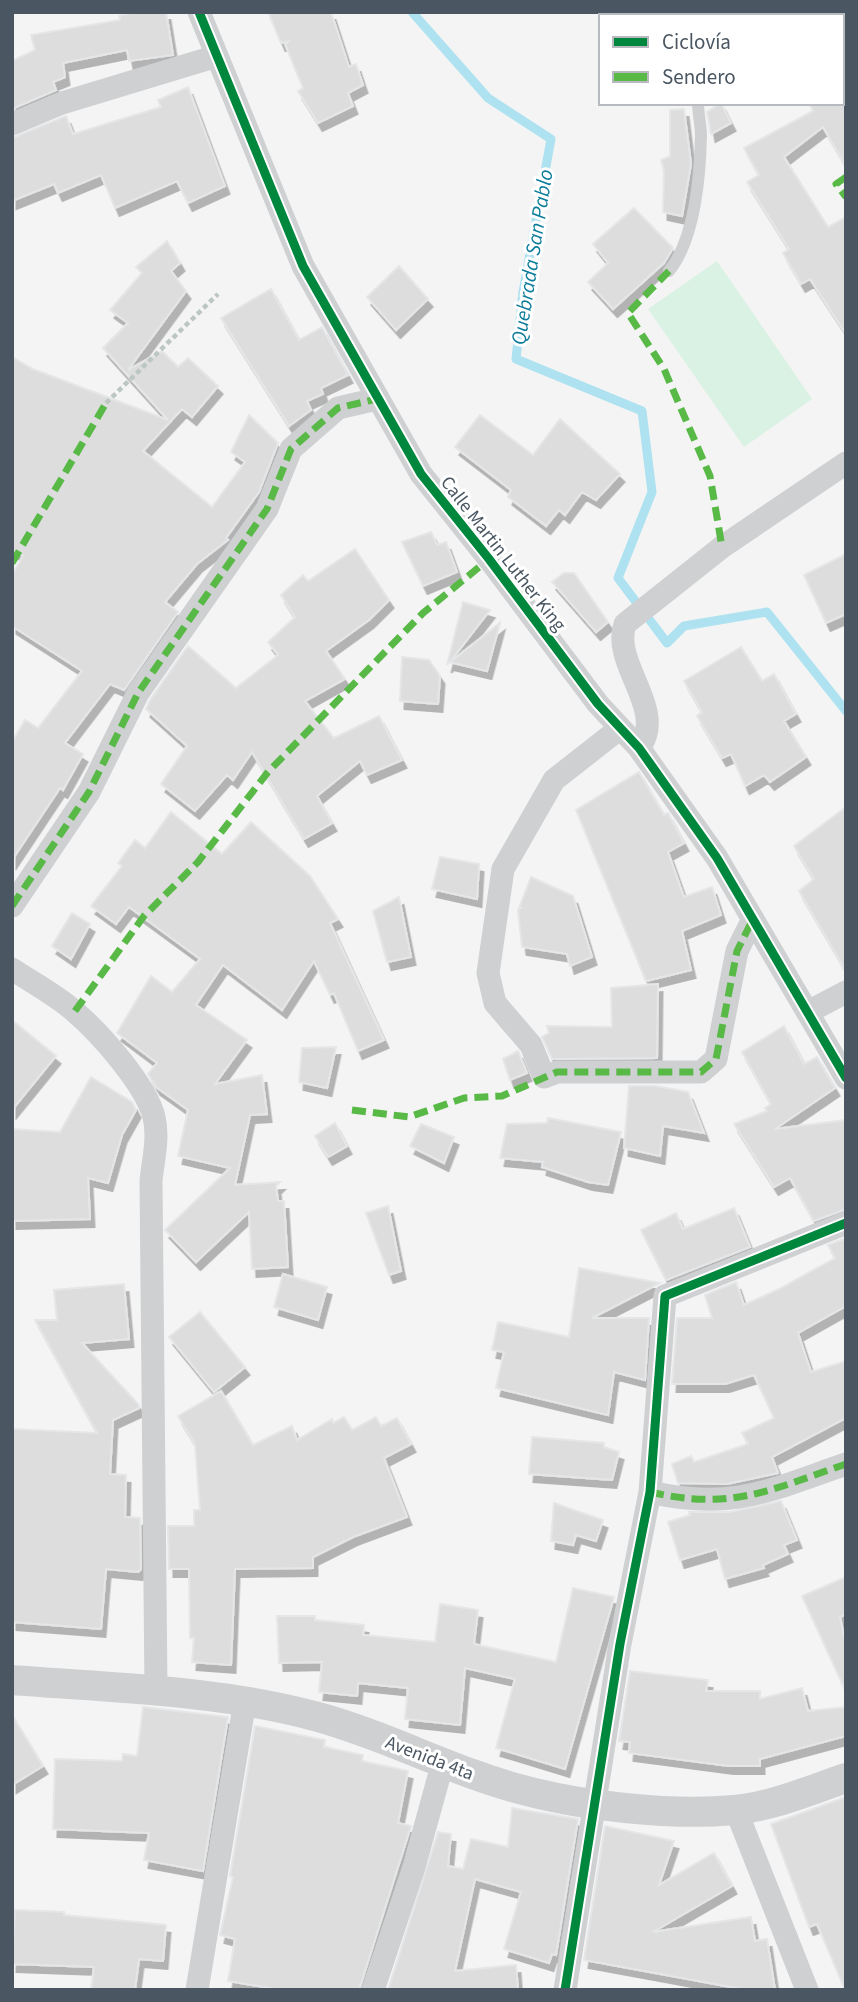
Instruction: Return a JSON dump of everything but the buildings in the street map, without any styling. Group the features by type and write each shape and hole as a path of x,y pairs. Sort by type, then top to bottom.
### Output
{"street":[{"name":"Calle Martin Luther King","path":"199,12 303,266 421,474 619,729 639,748 717,858 846,1078"},
{"path":"12,124 62,103 217,56"},
{"path":"12,906 89,792 138,694 267,509 291,449 338,408 377,398"},
{"path":"639,748 646,738 647,726 639,688 622,648 621,636 625,624 722,547 846,463"},
{"path":"619,729 554,780 503,869 488,973 495,1003 531,1045 544,1077 557,1072 701,1072 709,1068 716,1059 737,951 753,919"},
{"path":"12,969 75,1012 135,1078 149,1101 155,1118 156,1136 151,1181 156,1691"},
{"path":"808,1013 846,992"},
{"path":"565,1990 597,1803 620,1644 650,1492 665,1296 846,1223"},
{"path":"650,1492 687,1500 749,1497 846,1464"},
{"name":"Avenida 4ta","path":"12,1680 245,1701 318,1717 524,1790 597,1803 680,1812 736,1810 846,1778"},
{"path":"197,1990 245,1701"},
{"path":"373,1990 414,1867 443,1762"},
{"path":"736,1810 807,1990"}],"lane":[{"path":"669,271 683,250 695,197 701,136 698,105"}],"path":[{"path":"106,404 218,294"}],"green space":[{"path":"717,261 812,399 744,447 648,309"}],"waterway":[{"name":"Quebrada San Pablo","path":"412,12 488,98 551,139 523,292 516,359 642,411 652,492 618,578 667,643 684,626 767,612 846,711"}],"marked path":[{"path":"846,177 836,184 846,197"},
{"path":"669,271 628,313 664,369 710,476 722,547"},
{"path":"12,906 89,792 138,693 267,509 291,449 338,408 377,399"},
{"path":"12,563 106,403"},
{"path":"75,1011 144,916 198,862 268,772 423,613 489,559"},
{"path":"352,1110 409,1117 464,1098 502,1096 557,1072 701,1072 716,1059 737,951 753,919"},
{"path":"650,1492 705,1499 750,1495 846,1464"}],"cycle path":[{"path":"199,12 303,266 421,474 598,704 639,748 717,858 846,1078"},
{"path":"565,1990 620,1644 650,1492 665,1296 846,1223"}]}
